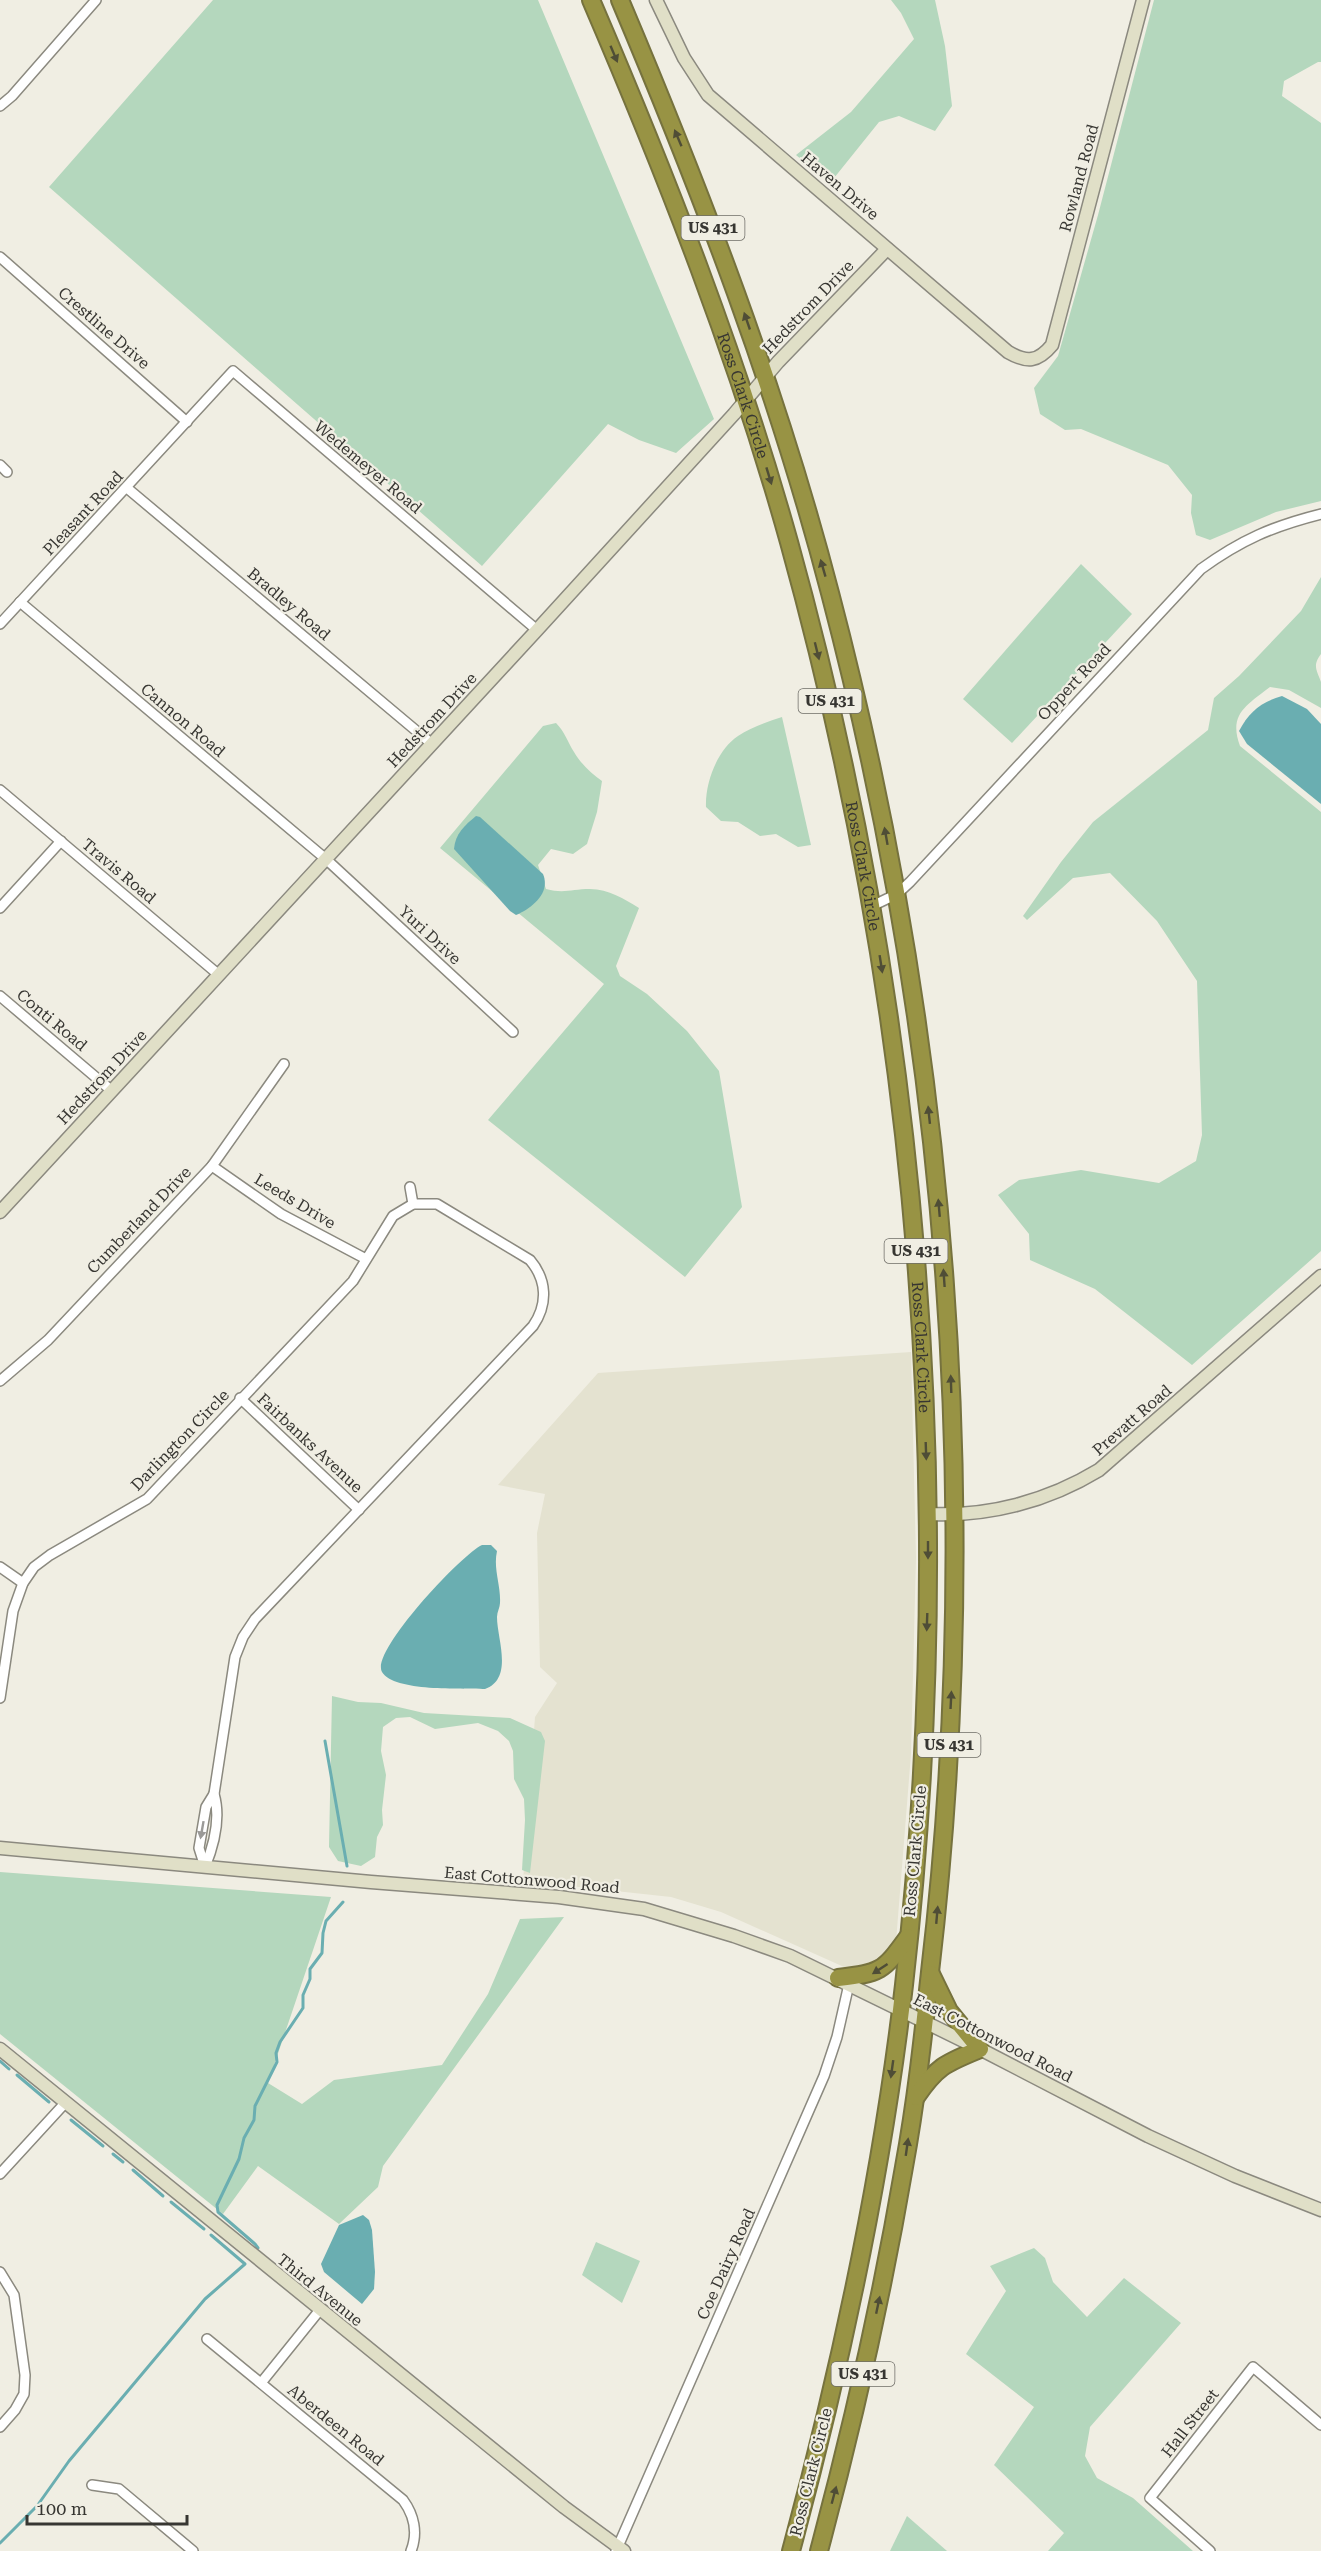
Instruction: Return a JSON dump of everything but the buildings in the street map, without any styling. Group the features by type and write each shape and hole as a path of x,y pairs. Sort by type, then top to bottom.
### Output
{"highway":[{"name":"Ross Clark Circle","path":"591,0 663,170 707,287 746,400 787,535 856,818 894,1045 910,1179 921,1324 928,1514 921,1786 909,1937 900,2011 872,2189 834,2382 791,2551"},
{"name":"Ross Clark Circle","path":"620,0 685,154 729,268 766,376 812,525 882,811 919,1039 936,1174 951,1380 955,1515 952,1674 944,1838 925,2023 904,2170 860,2389 819,2551"},
{"path":"910,1179 936,1174"},
{"path":"926,1657 936,1672 952,1674"},
{"path":"843,1981 882,1969 909,1937"},
{"path":"915,2098 942,2065 980,2049 949,2012 930,1974"},
{"path":"834,2382 860,2389"}],"street":[{"path":"0,106 12,96 96,0"},
{"name":"Haven Drive","path":"656,0 684,58 708,95 1008,352 1023,360 1038,359"},
{"name":"Rowland Road","path":"1038,359 1052,345 1143,0"},
{"name":"Hedstrom Drive","path":"0,1212 327,860 766,376 888,249"},
{"name":"Crestline Drive","path":"0,257 187,422"},
{"name":"Wedemeyer Road","path":"187,422 232,371 537,630"},
{"name":"Pleasant Road","path":"0,624 187,422"},
{"name":"Bradley Road","path":"127,488 432,744"},
{"name":"Oppert Road","path":"872,906 897,894 910,882 1201,569 1224,552 1263,531 1321,514"},
{"name":"Cannon Road","path":"20,602 327,860"},
{"name":"Travis Road","path":"0,790 219,975"},
{"path":"0,908 61,842"},
{"name":"Yuri Drive","path":"327,860 513,1032"},
{"name":"Conti Road","path":"0,996 112,1091"},
{"name":"Cumberland Drive","path":"0,1382 48,1340 212,1166 284,1064"},
{"name":"Leeds Drive","path":"212,1166 281,1214 366,1258"},
{"path":"205,1867 212,1849 217,1818 218,1808 214,1794 235,1657 243,1637 255,1619 533,1326 543,1304 544,1288 535,1266 524,1256 444,1207 429,1203 413,1204 410,1187"},
{"name":"Darlington Circle","path":"0,1698 13,1611 23,1582 34,1568 50,1555 147,1499 353,1281 393,1216 413,1204"},
{"name":"Prevatt Road","path":"928,1514 955,1515 1031,1502 1069,1488 1099,1470 1321,1276"},
{"path":"544,1288 555,1286"},
{"name":"Fairbanks Avenue","path":"240,1398 359,1509"},
{"path":"0,1567 23,1582"},
{"name":"East Cottonwood Road","path":"0,1848 559,1897 623,1905 734,1936 790,1956 1198,2160 1321,2210"},
{"name":"Coe Dairy Road","path":"619,2550 824,2076 837,2037 843,1981"},
{"name":"Third Avenue","path":"0,2049 319,2311 619,2550"},
{"path":"0,2174 66,2102"},
{"path":"0,2272 14,2295 25,2375 24,2394 15,2410 0,2427"},
{"path":"261,2383 319,2311"},
{"name":"Aberdeen Road","path":"207,2339 402,2500 414,2523 415,2539 411,2551"},
{"name":"Hall Street","path":"1210,2551 1150,2498 1252,2367 1321,2425"},
{"path":"92,2485 119,2489 194,2551"},
{"path":"175,2551 184,2543"}],"shaded area":[{"path":"911,1352 916,1557 911,1754 896,1942 878,1963 853,1971 721,1912 671,1897 523,1881 535,1717 557,1683 540,1667 537,1533 545,1494 498,1485 598,1373"}],"green space":[{"path":"213,0 538,0 714,419 676,453 639,440 608,424 482,566 49,187"},
{"path":"891,0 935,0 945,46 952,106 935,131 899,116 879,122 830,183 796,155 851,112 914,39 901,13"},
{"path":"1154,0 1321,0 1321,62 1284,81 1282,96 1321,123 1321,501 1276,512 1210,540 1196,535 1191,513 1192,495 1168,465 1081,429 1065,430 1040,414 1034,388 1058,356 1098,215"},
{"path":"1081,564 1132,614 1012,743 963,699"},
{"path":"1321,577 1321,654 1316,665 1321,682 1321,708 1289,690 1270,687 1247,705 1238,718 1236,726 1240,746 1321,812 1321,1251 1192,1365 1095,1289 1030,1260 1029,1234 998,1195 1019,1180 1081,1170 1159,1183 1196,1161 1202,1135 1197,981 1157,921 1110,873 1073,878 1027,920 1023,916 1093,822 1208,730 1214,698 1239,676 1301,611"},
{"path":"782,717 811,845 798,847 776,834 760,836 738,822 721,821 706,807 710,778 724,750 743,733"},
{"path":"556,723 580,760 602,781 597,812 587,844 573,854 551,849 538,865 546,889 604,891 639,908 616,966 620,976 647,994 687,1031 719,1071 742,1207 685,1277 488,1120 604,984 440,848 543,726"},
{"path":"332,1696 358,1702 381,1703 424,1713 510,1718 541,1732 545,1741 530,1873 522,1870 524,1799 514,1779 513,1751 509,1741 498,1731 478,1723 435,1729 410,1717 396,1718 383,1727 381,1751 386,1775 382,1810 383,1825 377,1837 375,1857 361,1866 338,1861 329,1847"},
{"path":"0,1872 331,1897 268,2083 302,2104 334,2080 442,2065 488,1994 520,1919 564,1917 383,2166 378,2187 339,2224 258,2166 223,2214 0,2034"},
{"path":"596,2242 640,2261 622,2303 582,2275"},
{"path":"1034,2248 1045,2258 1053,2282 1087,2317 1124,2278 1181,2323 1090,2427 1085,2456 1097,2478 1133,2498 1193,2551 1048,2551 1064,2533 994,2465 1034,2407 966,2354 1006,2291 990,2266"},
{"path":"907,2516 947,2551 890,2551"}],"water":[{"path":"1282,696 1307,709 1321,724 1321,804 1247,744 1239,731 1256,709"},
{"path":"476,816 480,817 543,874 545,881 542,893 534,904 516,915 454,849 458,834"},
{"path":"482,1545 491,1545 497,1551 500,1603 497,1617 502,1667 494,1684 485,1689 429,1688 400,1683 389,1678 382,1672 382,1661 403,1626 438,1584"},
{"path":"363,2215 369,2220 372,2230 375,2272 374,2289 362,2304 324,2272 321,2264 339,2225"}],"waterway":[{"path":"325,1741 347,1866"},
{"path":"258,2248 218,2212 217,2205 239,2159 244,2138 254,2120 255,2106 277,2062 276,2053 280,2042 303,2008 303,1995 310,1979 310,1969 322,1953 326,1921 343,1902"},
{"path":"0,2061 9,2069"},
{"path":"17,2075 49,2102"},
{"path":"71,2120 103,2146"},
{"path":"113,2154 123,2162"},
{"path":"133,2170 163,2196"},
{"path":"171,2202 204,2229"},
{"path":"0,2543 37,2506 69,2461 205,2299 245,2264 211,2235"}]}
